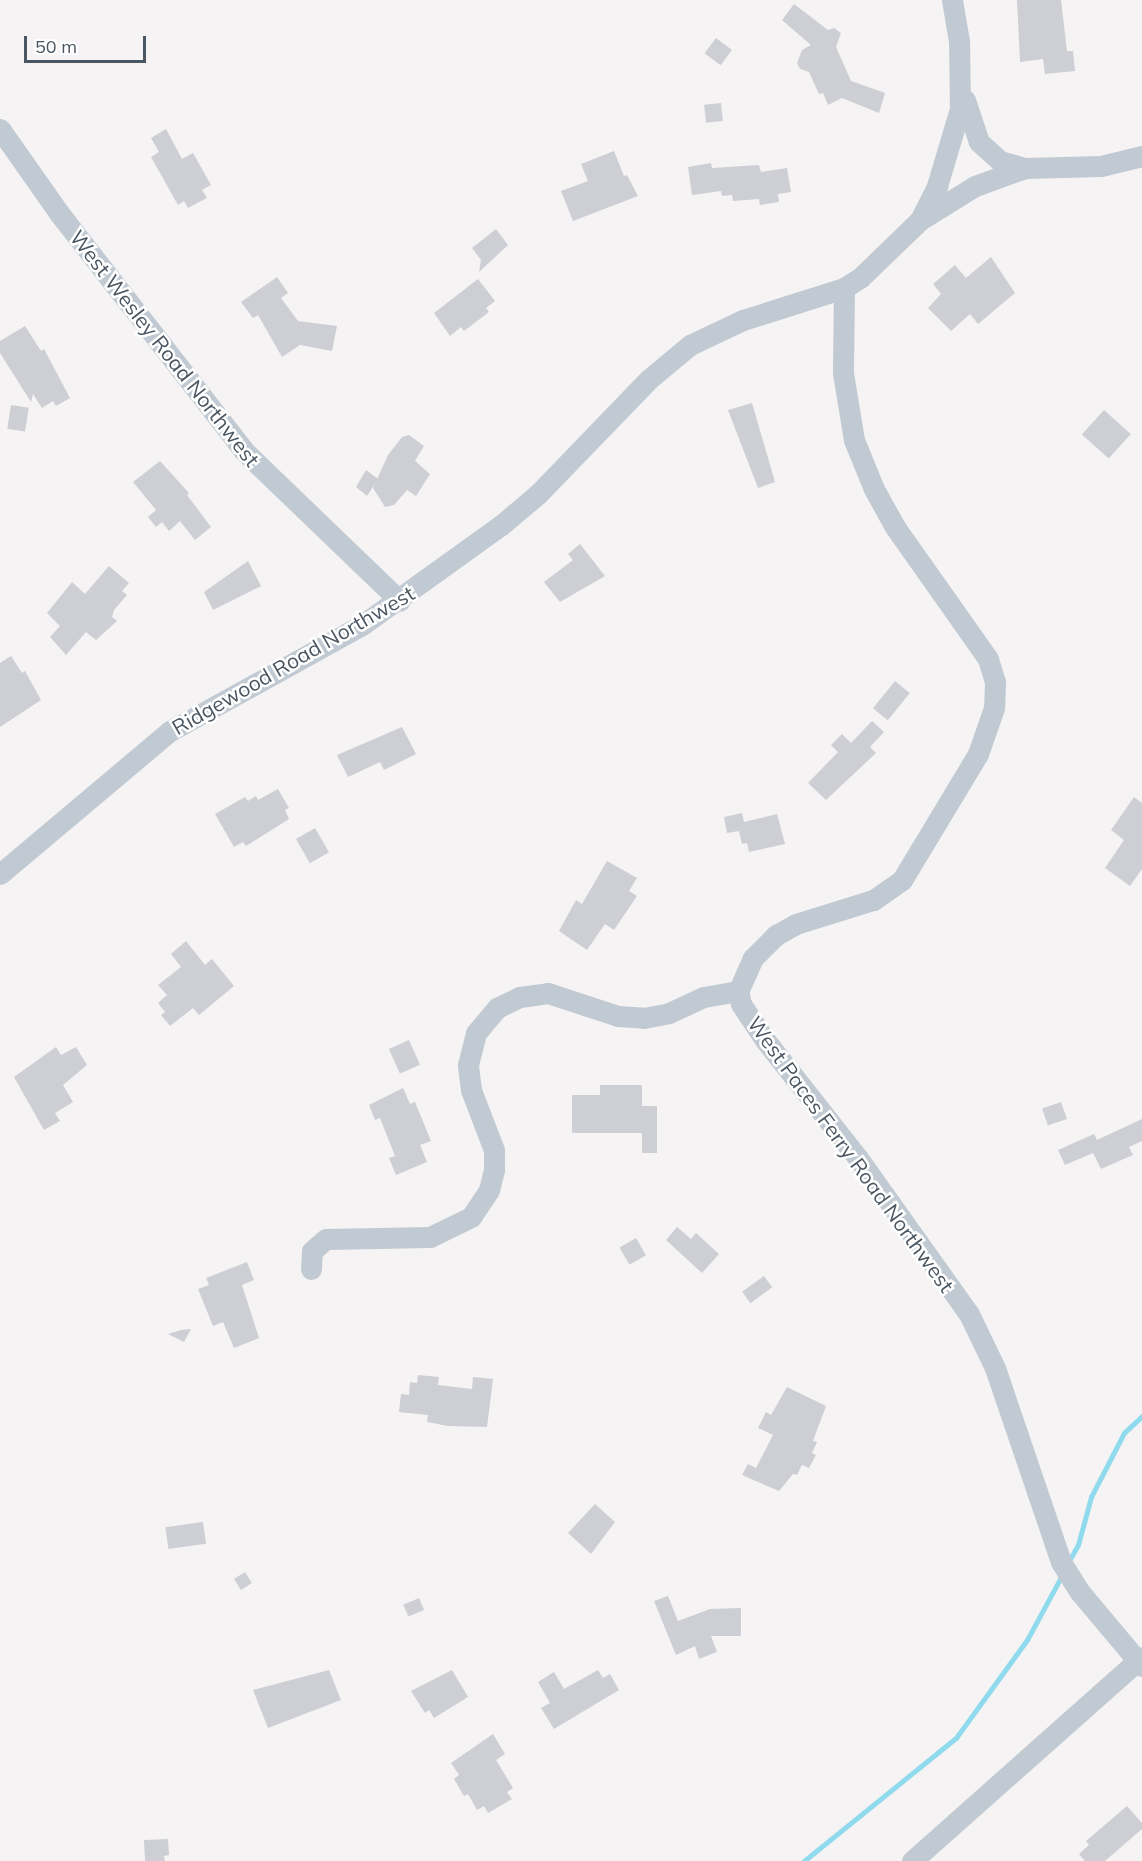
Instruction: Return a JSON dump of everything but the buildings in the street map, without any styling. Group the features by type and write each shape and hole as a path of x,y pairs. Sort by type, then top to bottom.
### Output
{"street":[{"path":"952,0 961,82 970,122 979,142 1000,161 1025,168"},
{"path":"920,220 937,186 957,127 961,82"},
{"name":"West Wesley Road Northwest","path":"0,129 59,213 244,451 400,601"},
{"name":"Ridgewood Road Northwest","path":"0,874 170,731 400,601 538,494 648,380 690,345 743,320 844,288 861,278 920,220 975,186 1025,168 1101,166 1142,156"},
{"name":"West Paces Ferry Road Northwest","path":"844,288 843,373 854,440 874,489 895,527 988,659 995,682 994,708 978,754 902,879 873,900 796,924 776,935 753,958 738,991 741,1004 765,1040 858,1158 969,1314 995,1368 1061,1562 1079,1591 1140,1661"},
{"path":"311,1269 312,1251 326,1239 430,1237 471,1217 489,1190 494,1170 494,1150 471,1090 468,1065 476,1033 497,1008 520,997 548,993 618,1016 644,1018 669,1013 704,997 738,991"},
{"path":"912,1861 1140,1661"}],"waterway":[{"path":"1069,1561 1078,1545 1091,1497 1124,1433 1142,1416"},
{"path":"804,1861 956,1738 1027,1640 1061,1577"}]}
